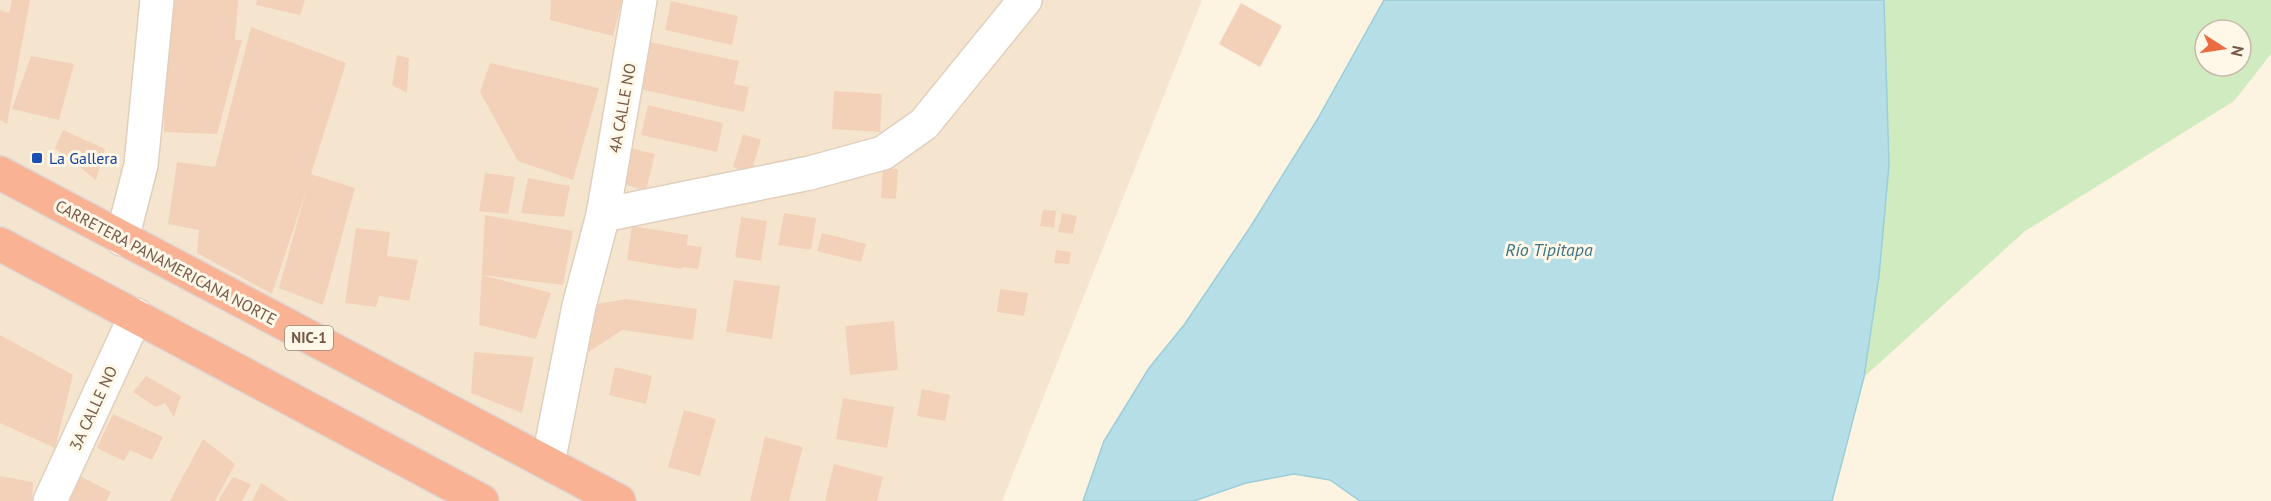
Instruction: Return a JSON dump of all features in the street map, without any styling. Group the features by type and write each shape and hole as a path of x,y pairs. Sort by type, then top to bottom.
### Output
{"highway":[{"name":"CARRETERA PANAMERICANA NORTE","path":"0,173 620,501"},
{"path":"0,244 482,501"}],"street":[{"path":"122,239 141,165 157,0"},
{"name":"4A CALLE NO","path":"548,463 579,306 603,215 640,0"},
{"path":"603,215 810,173 883,153 924,124 1009,7"},
{"name":"3A CALLE NO","path":"50,501 136,315"}],"shaded area":[{"path":"0,0 1202,0 1002,501 0,501"}],"green space":[{"path":"1884,0 2271,0 2271,54 2253,77 2253,18 2193,18 2193,78 2252,78 2234,101 2025,231 1864,377 1879,276 1889,165"}],"water":[{"name":"Río Tipitapa","path":"1384,0 1884,0 1889,165 1879,276 1864,377 1832,501 1360,501 1330,480 1294,474 1246,483 1194,501 1083,501 1104,441 1149,368 1184,325 1249,229 1317,120"}],"building":[{"path":"12,0 30,0 7,124 0,120 0,10 9,13"},
{"path":"173,0 238,0 235,40 242,40 217,134 164,132 165,32"},
{"path":"257,0 305,0 300,15 256,5"},
{"path":"551,0 622,0 613,36 550,20"},
{"path":"671,1 738,16 732,45 665,30"},
{"path":"1241,3 1282,26 1260,67 1219,44"},
{"path":"251,27 346,63 311,174 355,188 323,305 279,288 306,191 272,294 197,253 199,230 168,224 177,162 215,167"},
{"path":"650,42 739,61 734,84 749,87 744,112 640,89"},
{"path":"397,55 409,58 407,93 392,85"},
{"path":"31,56 74,64 59,120 12,109"},
{"path":"490,63 599,88 573,180 518,161 480,92"},
{"path":"834,91 882,94 880,132 832,129"},
{"path":"648,105 723,123 717,152 641,135"},
{"path":"63,130 105,149 96,180 55,148"},
{"path":"743,134 761,140 751,173 733,167"},
{"path":"618,145 655,154 646,190 618,183"},
{"path":"883,168 898,169 896,199 881,198"},
{"path":"485,173 515,177 508,214 479,211"},
{"path":"528,178 570,186 564,217 521,213"},
{"path":"1043,210 1056,211 1054,228 1040,226"},
{"path":"784,213 816,218 811,250 778,245"},
{"path":"1062,213 1077,216 1073,234 1058,232"},
{"path":"485,215 573,231 563,285 482,275 551,293 536,339 479,325"},
{"path":"741,217 767,221 761,261 735,257"},
{"path":"632,226 688,235 687,245 702,247 698,269 682,267 681,269 627,260"},
{"path":"356,228 390,232 387,256 418,260 409,301 379,296 376,307 345,303"},
{"path":"822,233 866,244 861,262 817,251"},
{"path":"1056,250 1071,252 1069,264 1054,263"},
{"path":"734,280 780,286 772,339 726,332"},
{"path":"1000,289 1028,293 1024,316 997,312"},
{"path":"626,299 697,309 693,340 622,330 584,355 597,304"},
{"path":"894,321 898,370 850,375 845,326"},
{"path":"0,335 73,375 55,448 0,423"},
{"path":"474,352 534,357 522,413 471,393"},
{"path":"615,367 652,376 646,404 609,395"},
{"path":"146,376 181,396 174,417 165,403 156,407 133,392"},
{"path":"922,389 950,395 945,421 917,416"},
{"path":"843,398 894,407 887,448 836,439"},
{"path":"684,410 716,419 700,476 668,467"},
{"path":"113,414 163,437 152,460 130,450 124,461 97,448"},
{"path":"765,437 803,447 789,501 750,501"},
{"path":"203,439 235,464 215,501 170,501"},
{"path":"834,464 883,477 877,501 825,501"},
{"path":"72,472 111,492 106,501 57,501"},
{"path":"0,476 33,482 32,501 0,501"},
{"path":"233,477 251,484 242,501 218,501"},
{"path":"261,483 289,501 252,501"}],"place":[{"name":"La Gallera","path":"37,158"}]}
